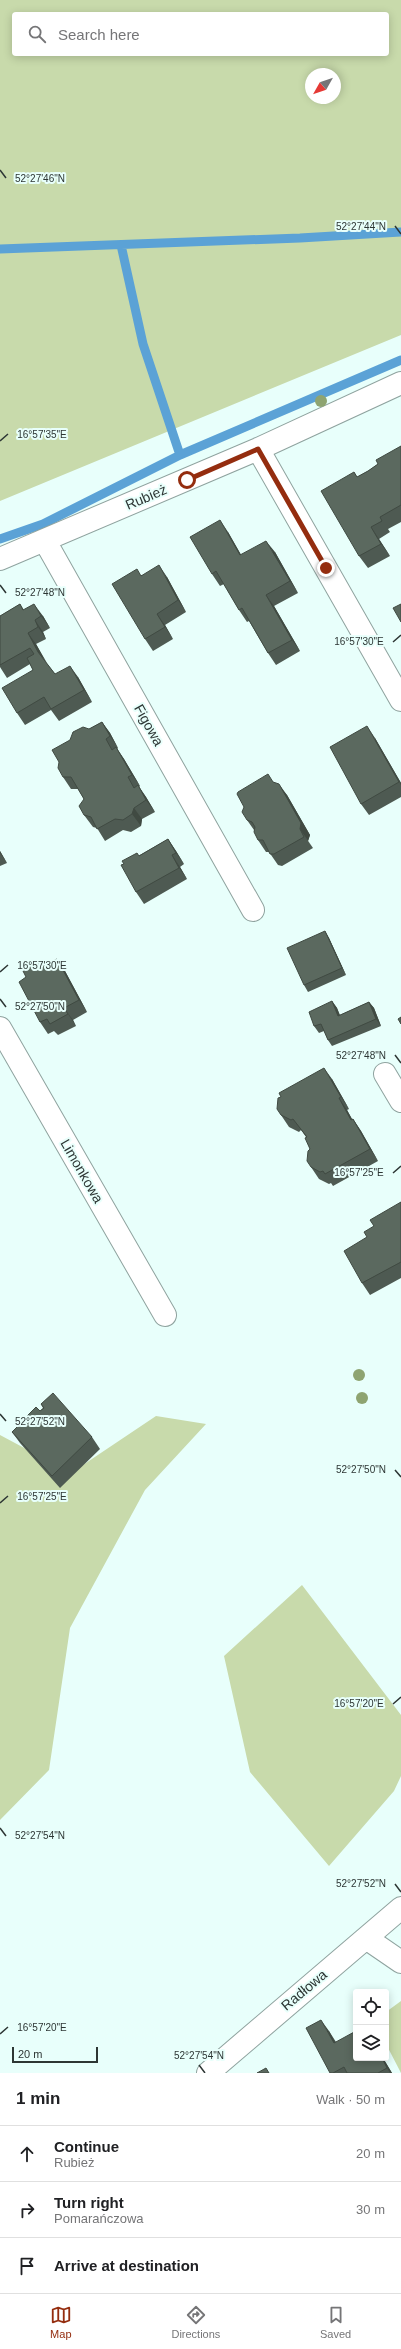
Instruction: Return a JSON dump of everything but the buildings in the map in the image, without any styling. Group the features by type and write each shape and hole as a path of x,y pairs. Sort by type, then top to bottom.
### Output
{"street":[{"name":"Rubież","path":"0,559 258,449 401,383"},
{"path":"258,449 401,700"},
{"name":"Figowa","path":"45,541 253,910"},
{"name":"Limonkowa","path":"0,1028 165,1315"},
{"path":"385,1074 401,1101"},
{"name":"Radłowa","path":"208,2073 401,1908"},
{"path":"366,1938 401,1962"}],"green space":[{"path":"0,0 401,0 401,335 0,501"},
{"path":"156,1416 206,1424 145,1490 70,1628 49,1770 0,1820 0,1435 71,1473"},
{"path":"302,1585 401,1715 401,1776 394,1791 329,1866 250,1772 224,1656"},
{"path":"401,2001 401,2073 389,2050 389,2010"}],"waterway":[{"path":"0,249 300,238 401,232"},
{"path":"121,245 143,344 180,455"},
{"path":"0,539 43,524 180,455 401,360"}],"route":[{"path":"187,480 258,449 326,568"}]}
